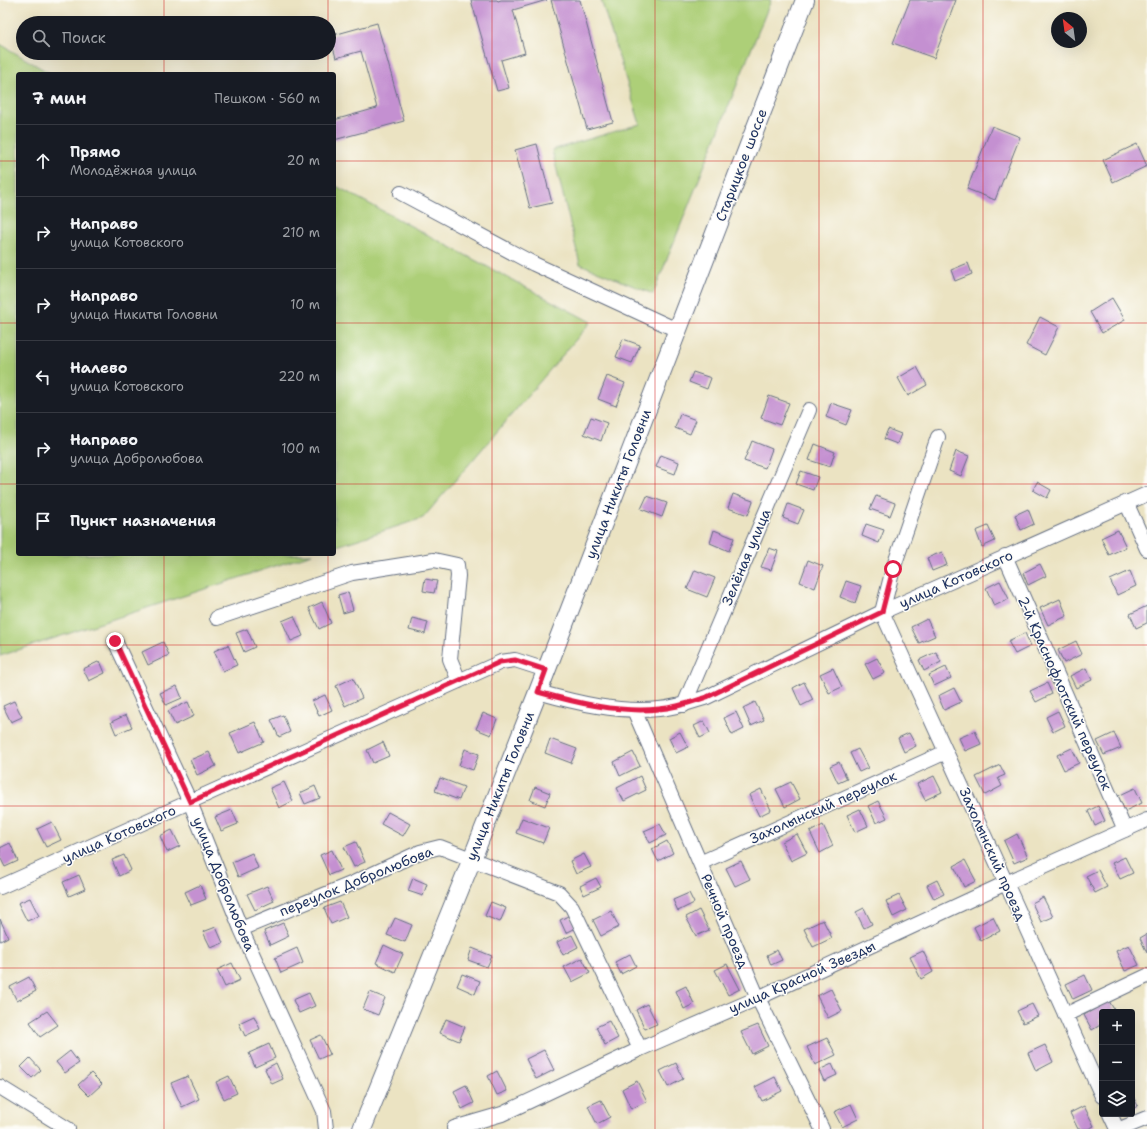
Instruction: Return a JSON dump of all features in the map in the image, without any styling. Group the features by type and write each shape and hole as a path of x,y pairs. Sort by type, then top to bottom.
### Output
{"main road":[{"name":"Старицкое шоссе","path":"677,330 805,0"},
{"name":"улица Никиты Головни","path":"362,1129 538,692 677,330"}],"street":[{"path":"401,193 534,264 677,330"},
{"name":"Зелёная улица","path":"684,705 809,410"},
{"path":"882,612 893,569 938,437"},
{"name":"улица Котовского","path":"538,692 582,704 634,710 660,709 684,705 707,697 882,612 1126,502 1147,494"},
{"path":"1126,502 1147,549"},
{"name":"2-й Краснофлотский переулок","path":"1005,556 1125,830"},
{"path":"217,618 352,573 434,560 457,565 458,576 450,659 460,681"},
{"name":"Захолынский проезд","path":"882,612 1099,1089"},
{"name":"улица Добролюбова","path":"115,641 190,802 242,929 324,1111 326,1129"},
{"name":"улица Котовского","path":"0,887 500,662 515,660 546,670"},
{"name":"Речной проезд","path":"634,710 758,998 822,1129"},
{"name":"Захолынский переулок","path":"700,862 946,752"},
{"name":"улица Красной Звезды","path":"454,1128 502,1114 640,1049 758,998 1006,883 1147,820"},
{"name":"переулок Добролюбова","path":"242,929 351,884 420,852 440,847 559,893 572,907 640,1049"},
{"path":"1065,1015 1147,976"},
{"path":"0,1087 68,1129"},
{"path":"1111,1117 1117,1129"},
{"path":"1120,1129 1147,1118"}],"green space":[{"path":"601,0 771,0 653,294 580,264 552,150 640,124"},
{"path":"0,44 16,53 16,60 27,60 48,72 16,72 16,556 306,556 0,656"},
{"path":"336,186 591,322 423,518 336,546"}],"building":[{"path":"471,0 547,0 513,10 525,53 501,60 509,88 497,91"},
{"path":"551,0 580,0 613,122 587,129"},
{"path":"910,0 956,0 934,58 893,43"},
{"path":"377,23 404,121 336,139 336,119 377,108 361,51 336,58 336,34"},
{"path":"992,126 1020,137 995,200 967,189"},
{"path":"537,144 552,203 530,208 515,150"},
{"path":"1137,144 1147,166 1113,182 1103,160"},
{"path":"968,263 972,274 955,281 951,270"},
{"path":"1112,298 1125,320 1102,333 1090,312"},
{"path":"1040,317 1059,327 1045,355 1026,345"},
{"path":"623,339 640,345 632,363 616,357"},
{"path":"917,367 927,385 908,396 898,378"},
{"path":"693,372 711,378 707,389 689,382"},
{"path":"607,376 625,383 616,406 598,399"},
{"path":"769,396 789,403 780,425 761,418"},
{"path":"831,403 852,410 846,425 826,417"},
{"path":"680,414 696,420 690,434 675,428"},
{"path":"591,417 607,423 601,441 584,434"},
{"path":"888,429 901,434 897,444 884,439"},
{"path":"752,441 772,449 765,468 744,461"},
{"path":"815,444 835,452 830,467 809,460"},
{"path":"956,451 969,456 961,476 949,471"},
{"path":"661,455 679,462 675,474 656,467"},
{"path":"801,471 818,477 813,490 796,484"},
{"path":"1037,482 1051,490 1047,498 1033,490"},
{"path":"733,494 753,501 748,515 728,508"},
{"path":"647,496 667,503 662,517 641,509"},
{"path":"876,496 895,503 890,516 870,509"},
{"path":"788,504 804,510 798,524 783,518"},
{"path":"1028,509 1034,524 1021,530 1015,515"},
{"path":"866,524 884,530 879,543 862,536"},
{"path":"988,526 995,541 982,547 976,531"},
{"path":"714,530 734,538 729,551 710,543"},
{"path":"1118,530 1126,547 1109,555 1101,538"},
{"path":"769,548 778,551 771,570 761,567"},
{"path":"942,552 947,565 932,571 927,558"},
{"path":"808,560 823,566 815,588 800,582"},
{"path":"1040,564 1046,576 1028,585 1023,573"},
{"path":"695,570 715,578 707,597 687,589"},
{"path":"1130,571 1136,586 1117,595 1110,580"},
{"path":"425,579 437,581 434,593 423,591"},
{"path":"846,581 861,586 855,603 840,597"},
{"path":"1000,581 1009,599 994,606 986,588"},
{"path":"348,592 353,610 343,613 338,595"},
{"path":"1060,599 1067,616 1048,625 1040,608"},
{"path":"322,602 331,623 319,629 309,608"},
{"path":"1147,606 1147,623 1136,628 1130,614"},
{"path":"294,616 303,636 291,641 282,621"},
{"path":"412,618 428,622 425,634 409,630"},
{"path":"927,619 935,636 919,643 911,627"},
{"path":"247,629 255,647 244,652 236,633"},
{"path":"1025,633 1031,646 1015,654 1008,641"},
{"path":"1076,641 1082,654 1064,663 1058,650"},
{"path":"163,642 169,655 148,665 142,652"},
{"path":"228,645 237,665 223,671 214,651"},
{"path":"936,652 941,662 924,671 919,660"},
{"path":"877,658 885,673 873,679 865,664"},
{"path":"100,661 105,673 89,681 83,669"},
{"path":"946,667 951,678 934,686 929,675"},
{"path":"833,668 842,687 829,693 820,674"},
{"path":"1086,668 1092,680 1076,688 1070,676"},
{"path":"353,678 362,698 345,706 336,686"},
{"path":"804,682 813,700 801,706 793,688"},
{"path":"1047,683 1052,694 1036,702 1030,691"},
{"path":"177,686 182,698 166,705 160,693"},
{"path":"954,688 961,702 944,710 938,696"},
{"path":"325,695 332,710 319,716 312,701"},
{"path":"14,701 22,717 11,722 3,706"},
{"path":"188,702 194,716 175,725 168,711"},
{"path":"755,702 764,720 751,726 743,708"},
{"path":"1058,711 1065,726 1053,732 1046,717"},
{"path":"736,712 744,729 732,735 724,718"},
{"path":"483,713 497,719 491,735 476,729"},
{"path":"126,715 132,727 116,734 111,722"},
{"path":"283,715 290,732 279,737 271,720"},
{"path":"704,721 710,733 700,738 694,726"},
{"path":"255,722 264,742 239,753 230,733"},
{"path":"975,731 981,744 965,751 959,738"},
{"path":"680,732 688,747 676,753 669,738"},
{"path":"909,733 916,746 904,752 898,738"},
{"path":"1114,733 1121,748 1104,755 1097,741"},
{"path":"550,739 577,749 571,763 545,753"},
{"path":"383,742 389,756 373,763 367,750"},
{"path":"1072,748 1079,763 1064,770 1057,755"},
{"path":"465,749 479,754 473,770 459,765"},
{"path":"858,749 868,768 859,772 850,753"},
{"path":"209,752 216,766 197,775 190,760"},
{"path":"633,752 640,766 620,776 614,762"},
{"path":"839,762 847,779 838,783 830,766"},
{"path":"1000,765 1005,775 998,778 1002,786 985,795 976,777"},
{"path":"640,776 646,790 624,801 617,788"},
{"path":"934,776 942,792 925,800 917,784"},
{"path":"440,778 464,787 459,800 435,791"},
{"path":"284,782 293,801 279,808 270,788"},
{"path":"791,782 800,799 785,807 776,789"},
{"path":"315,786 320,798 305,804 300,793"},
{"path":"535,787 550,793 545,806 530,800"},
{"path":"1135,788 1142,803 1125,811 1118,796"},
{"path":"761,789 771,810 759,816 749,795"},
{"path":"878,801 887,818 876,823 868,806"},
{"path":"1098,806 1105,821 1095,826 1088,811"},
{"path":"860,809 868,826 855,832 847,815"},
{"path":"232,810 238,824 221,831 215,817"},
{"path":"388,812 410,824 403,836 381,824"},
{"path":"522,818 549,828 543,843 516,833"},
{"path":"52,822 61,840 46,847 37,829"},
{"path":"660,824 666,835 650,843 644,831"},
{"path":"823,825 833,846 820,853 810,832"},
{"path":"172,830 180,846 167,852 160,836"},
{"path":"797,834 807,853 791,861 782,842"},
{"path":"1017,834 1028,857 1014,863 1004,841"},
{"path":"667,841 673,853 658,861 652,849"},
{"path":"356,842 365,862 354,867 344,847"},
{"path":"10,843 18,861 5,867 0,857 0,848"},
{"path":"332,850 341,870 329,875 320,855"},
{"path":"252,853 258,868 238,877 232,862"},
{"path":"584,854 591,867 576,874 570,861"},
{"path":"124,855 131,870 119,876 112,860"},
{"path":"1125,857 1133,873 1120,879 1112,863"},
{"path":"965,860 976,881 964,887 954,866"},
{"path":"741,861 750,879 735,886 726,868"},
{"path":"1098,870 1107,887 1095,893 1086,876"},
{"path":"79,875 85,889 69,896 63,882"},
{"path":"413,878 427,884 423,896 408,891"},
{"path":"596,878 601,887 584,895 580,886"},
{"path":"937,880 944,894 934,899 927,885"},
{"path":"200,885 206,899 191,905 185,892"},
{"path":"267,886 274,901 255,910 247,894"},
{"path":"689,893 694,903 678,911 673,900"},
{"path":"899,895 907,910 893,917 886,901"},
{"path":"1043,897 1053,917 1041,922 1032,903"},
{"path":"30,898 39,916 27,921 18,903"},
{"path":"340,902 347,917 331,924 324,908"},
{"path":"491,902 506,908 500,922 485,916"},
{"path":"864,908 872,924 864,928 856,912"},
{"path":"699,910 709,930 696,936 686,917"},
{"path":"611,911 619,927 601,936 593,920"},
{"path":"570,915 576,928 566,933 560,920"},
{"path":"993,917 1000,931 981,941 974,927"},
{"path":"395,918 412,925 405,942 387,935"},
{"path":"0,919 8,937 0,941"},
{"path":"823,920 832,938 813,947 804,929"},
{"path":"283,923 289,936 270,945 264,931"},
{"path":"216,927 223,943 211,948 203,932"},
{"path":"1147,934 1147,953 1140,938"},
{"path":"572,935 578,947 563,955 557,942"},
{"path":"384,945 403,954 395,972 376,963"},
{"path":"1129,945 1139,965 1125,971 1116,951"},
{"path":"297,948 303,963 281,973 275,958"},
{"path":"472,948 492,956 487,967 468,960"},
{"path":"777,950 782,960 771,965 767,955"},
{"path":"923,951 933,972 921,979 910,957"},
{"path":"630,954 636,966 621,974 615,962"},
{"path":"582,958 590,973 572,982 564,967"},
{"path":"232,963 240,980 225,987 217,970"},
{"path":"727,964 740,989 728,995 715,970"},
{"path":"462,974 480,981 475,994 457,986"},
{"path":"1085,975 1092,990 1073,999 1066,984"},
{"path":"29,977 36,991 17,1001 10,987"},
{"path":"686,986 694,1004 684,1009 676,991"},
{"path":"831,989 842,1011 828,1018 817,996"},
{"path":"370,992 385,998 378,1015 363,1009"},
{"path":"309,993 315,1006 299,1013 293,1000"},
{"path":"1109,1001 1114,1009 1099,1009 1099,1026 1092,1030 1084,1015"},
{"path":"647,1004 657,1024 645,1029 636,1010"},
{"path":"1032,1004 1038,1016 1023,1023 1017,1011"},
{"path":"47,1011 58,1025 40,1037 30,1022"},
{"path":"254,1016 260,1029 245,1036 239,1023"},
{"path":"446,1019 465,1027 459,1041 440,1033"},
{"path":"609,1021 618,1038 605,1045 596,1027"},
{"path":"758,1025 768,1046 752,1054 741,1032"},
{"path":"321,1035 330,1054 319,1059 310,1040"},
{"path":"827,1038 836,1055 815,1065 807,1047"},
{"path":"269,1044 275,1058 255,1067 249,1053"},
{"path":"1045,1045 1053,1062 1036,1071 1028,1053"},
{"path":"544,1050 554,1070 536,1079 526,1059"},
{"path":"70,1051 79,1063 65,1073 56,1062"},
{"path":"30,1058 41,1070 32,1078 21,1067"},
{"path":"276,1063 283,1079 272,1084 265,1069"},
{"path":"676,1063 683,1079 668,1087 660,1071"},
{"path":"832,1064 837,1075 824,1081 819,1070"},
{"path":"497,1071 507,1091 497,1095 488,1076"},
{"path":"91,1073 102,1084 89,1096 78,1085"},
{"path":"188,1076 199,1099 182,1107 171,1083"},
{"path":"229,1076 237,1093 224,1099 216,1082"},
{"path":"775,1077 782,1091 762,1101 755,1087"},
{"path":"637,1081 647,1101 631,1109 622,1089"},
{"path":"466,1085 474,1103 462,1109 454,1091"},
{"path":"601,1100 610,1117 597,1124 588,1106"},
{"path":"1135,1100 1138,1106 1135,1108"},
{"path":"851,1104 858,1119 842,1127 834,1112"},
{"path":"1084,1106 1094,1126 1088,1129 1078,1129 1070,1113"}],"route":[{"path":"115,641 190,802 500,662 515,660 546,670 538,692 582,704 634,710 660,709 684,705 707,697 882,612 893,569"}]}
